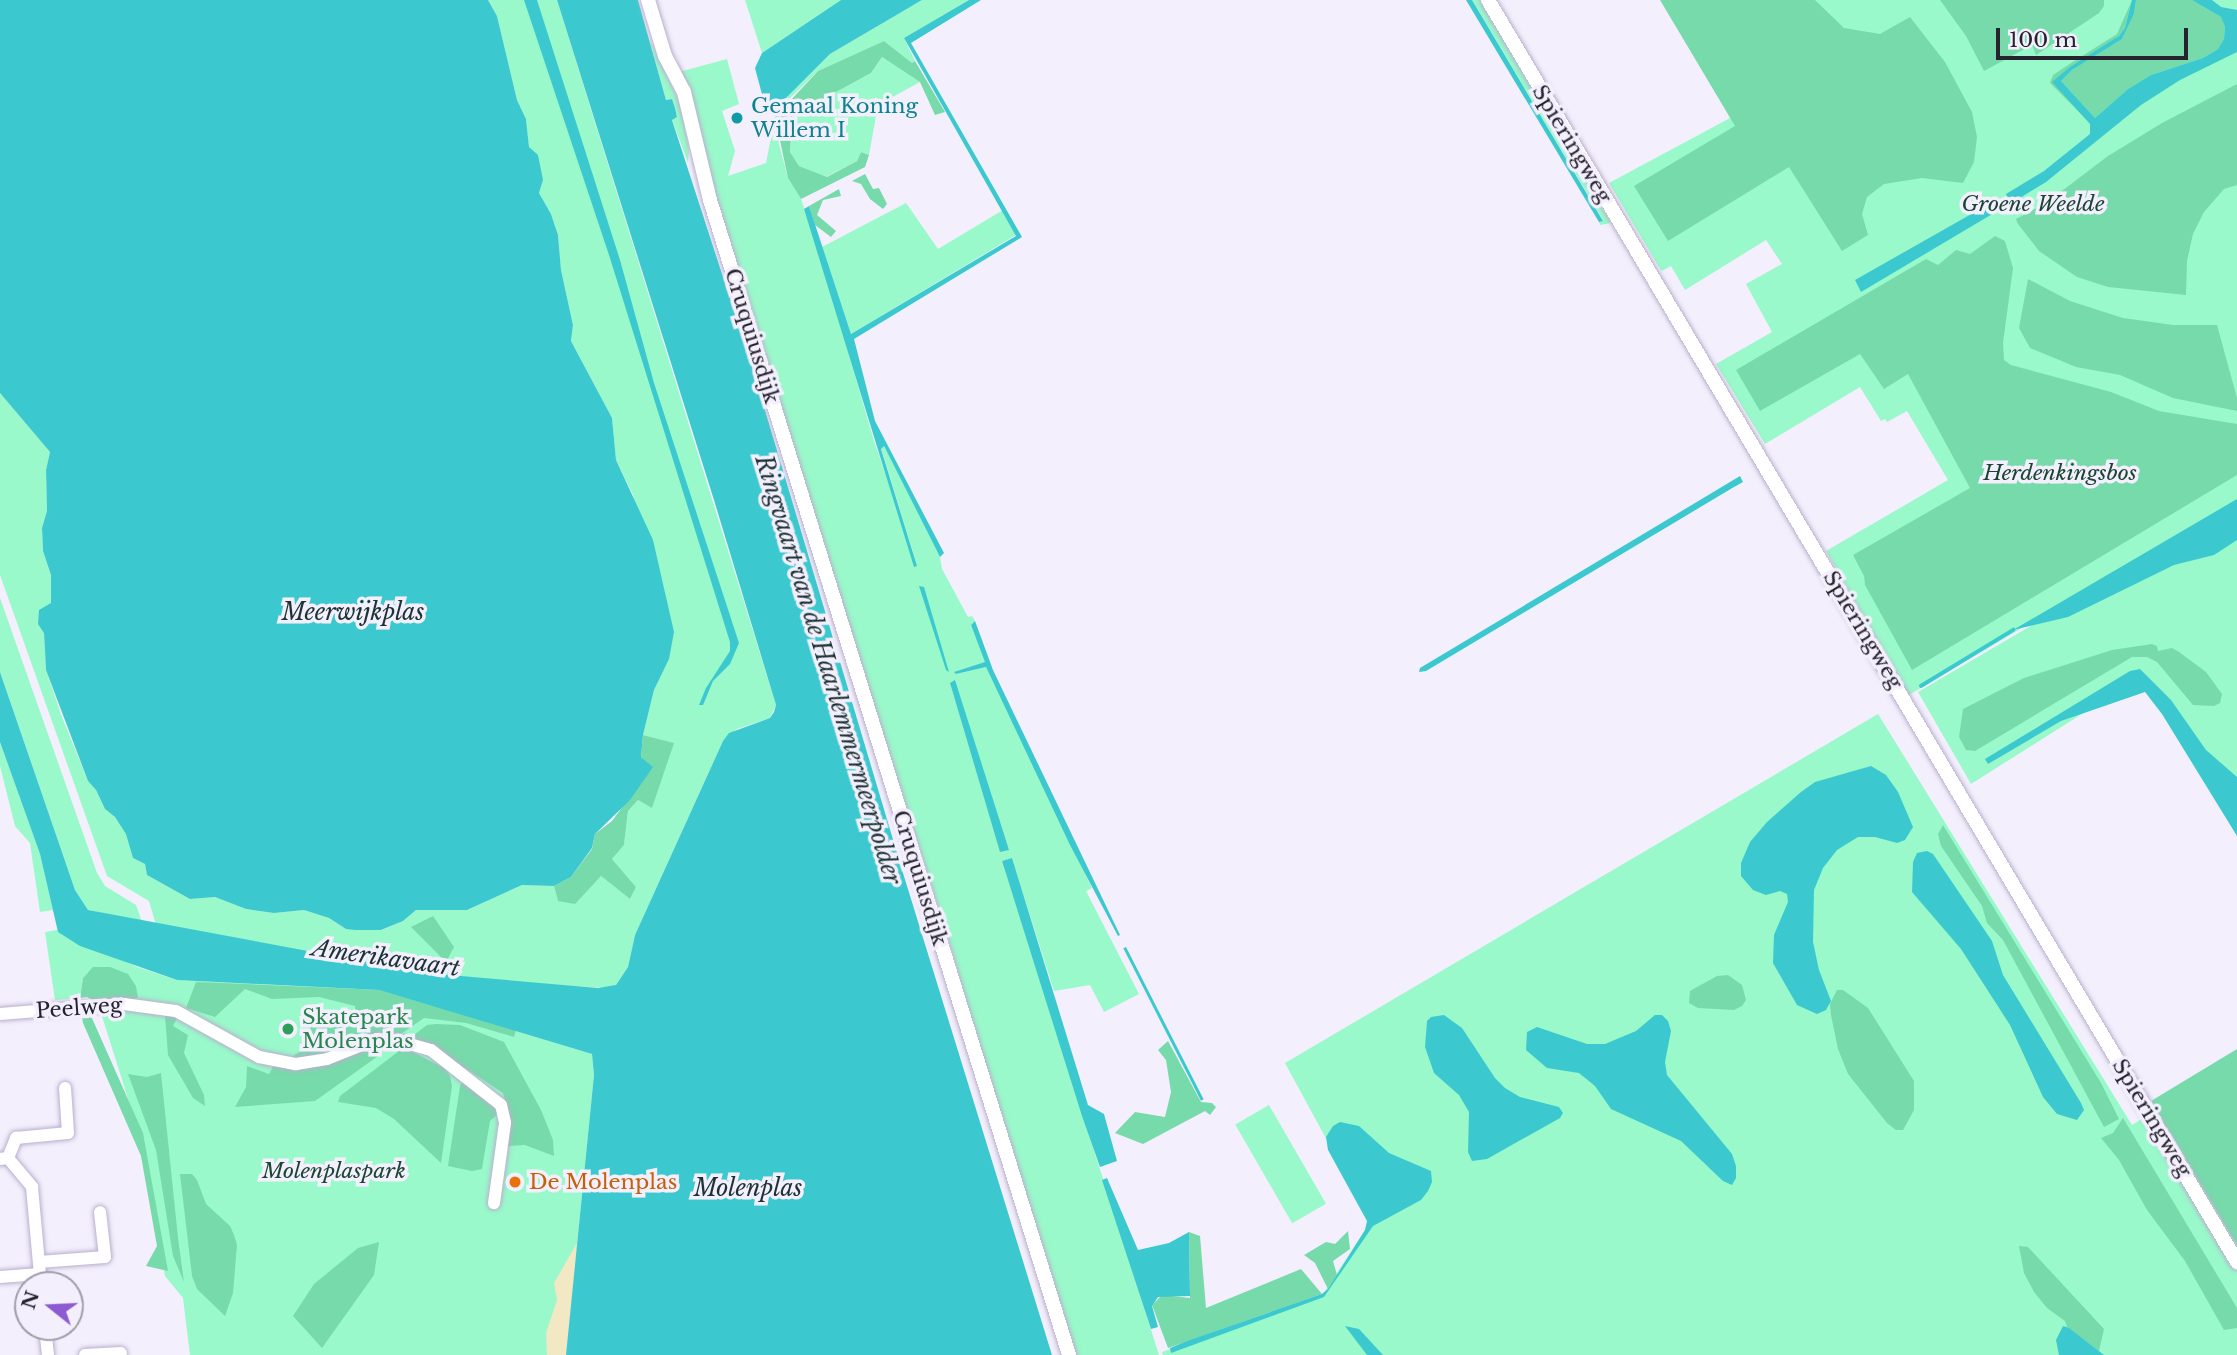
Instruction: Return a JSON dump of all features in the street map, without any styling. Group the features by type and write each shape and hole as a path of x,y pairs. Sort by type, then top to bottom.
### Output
{"street":[{"name":"Cruquiusdijk","path":"648,0 665,57 684,92 710,200 1069,1355"},
{"name":"Spieringweg","path":"1488,0 2237,1262"},
{"name":"Peelweg","path":"0,1014 124,1004 158,1008 180,1013 259,1057 296,1064 327,1059 377,1039 399,1041 431,1050 501,1105 505,1123 494,1203"},
{"path":"40,1271 32,1187 4,1159 16,1138 68,1133 65,1088"},
{"path":"51,1271 105,1257 100,1212"},
{"path":"85,1355 121,1353"}],"green space":[{"path":"488,0 557,0 776,705 770,718 737,729 723,741 635,935 628,967 616,985 610,988 512,983 426,973 156,925 149,901 107,876 0,575 0,393 50,452 46,470 47,511 42,528 43,551 51,575 51,604 44,633 46,670 62,717 88,781 96,790 105,809 115,817 127,834 133,858 145,864 147,875 190,899 215,897 246,909 274,913 304,910 329,918 346,929 382,930 403,921 416,910 467,910 522,885 554,886 558,901 601,876 630,899 636,887 612,859 624,845 628,811 638,800 652,807 673,743 643,735 654,690 669,658 633,495 616,460 612,418 571,341 573,325 561,270 558,235 551,214 539,193 543,180 529,147 526,119 517,100 497,16"},
{"path":"745,0 841,0 762,53"},
{"path":"922,0 969,0 904,38 915,61 912,63 884,41 818,71 787,101 775,117 763,98 777,107 830,54"},
{"path":"1472,0 1480,0 1611,223 1600,225 1599,222 1603,220"},
{"path":"1660,0 1815,0 1844,28 1880,34 1910,17 1945,62 1972,112 1977,137 1974,162 1963,183 1922,178 1884,184 1867,197 1862,214 1868,235 1842,251 1789,167 1668,241 1634,186 1735,126"},
{"name":"Groene Weelde","path":"1668,0 2237,0 2237,500 1909,695 1826,551 1948,480 1907,411 1887,422 1885,419 1881,421 1860,387 1765,444 1716,364 1772,332 1746,284 1782,264 1766,240 1685,290 1671,266 1662,271 1660,269 1609,183 1732,117"},
{"path":"1940,0 2104,0 2104,6 2099,13 2036,55 2032,45 1984,71 1966,36"},
{"path":"2132,0 2125,28 2119,36 2053,82 2084,117 2050,83 2053,75 2117,34"},
{"path":"2136,0 2192,0 2221,17 2225,27 2224,39 2218,49 2203,58 2151,75 2128,89 2095,118 2061,81 2072,70 2122,39 2134,14"},
{"path":"649,38 682,107 689,150 688,163 672,119 677,117 675,108 672,99 666,100"},
{"path":"884,41 912,63 915,61 945,112 935,115 920,82 882,57 871,73 792,116 790,152 799,166 827,177 857,161 861,152 869,155 865,167 801,199 788,178 775,117 818,71"},
{"path":"882,57 920,82 878,105 869,155 861,152 857,161 826,177 799,166 790,152 792,116 871,73"},
{"path":"727,59 739,104 722,111 735,151 728,176 766,163 775,117 788,178 801,199 819,251 874,441 917,565 881,448 884,446 940,557 942,569 968,617 972,616 975,621 971,625 986,662 955,672 956,674 986,667 1092,888 1086,891 1139,994 1104,1012 1090,985 1054,991 1012,859 1002,861 1159,1355 1074,1355 1004,1135 953,954 878,717 834,594 679,72","holes":["950,683 1009,850 1000,851"]},
{"path":"2237,84 2237,185 2224,189 2204,212 2193,234 2187,261 2186,295 2108,287 2077,277 2039,251 2018,224 2016,219 2046,203 2108,156 2162,123"},
{"path":"865,174 873,189 879,188 887,204 883,209 870,199 861,184 852,181"},
{"path":"839,189 841,196 823,200 817,215 836,231 831,237 815,225 809,206"},
{"path":"906,203 938,249 1003,210 1016,235 851,334 822,247"},
{"name":"Herdenkingsbos","path":"1995,236 2005,241 2013,268 2003,343 2004,360 2011,365 2111,392 2159,411 2237,424 2237,475 1912,670 1865,585 1864,576 1853,555 1970,488 1908,374 1884,389 1860,354 1760,411 1736,370 1926,259 1938,265 1956,250 1970,254"},
{"path":"2028,279 2070,301 2123,318 2173,325 2217,325 2237,398 2237,411 2173,398 2120,375 2076,367 2030,348 2019,328"},
{"path":"2237,505 2237,823 2142,676 1971,784 1918,692"},
{"path":"0,598 97,873 105,886 136,905 142,922 88,910 75,890 0,672"},
{"path":"2152,644 2157,646 2158,651 2172,648 2206,672 2222,694 2220,703 2214,706 2193,705 2157,662 2147,657 2132,657 1975,751 1966,750 1959,737 1963,709 2024,678 2112,650"},
{"path":"1878,714 2132,1125 2237,1060 2237,1355 1163,1355 1162,1352 1323,1294 1371,1221 1285,1063"},
{"path":"643,735 674,743 652,808 638,800 628,811 624,845 612,859 636,887 630,899 601,876 575,904 558,901 554,886 571,877 592,849 595,834 612,821 652,767 641,757"},
{"path":"0,742 40,854 53,910 40,912 30,843 15,826 0,766"},
{"path":"1943,825 2101,1083 2119,1119 2104,1127 2003,940 1987,923 1982,906 1941,846 1938,834"},
{"path":"433,916 454,947 446,962 411,927"},
{"name":"Molenplaspark","path":"57,930 137,967 177,980 379,990 592,1054 594,1075 566,1355 190,1355 183,1298 165,1276 143,1146 88,972 83,978 80,998 55,1000 45,932"},
{"path":"93,967 110,967 128,974 136,986 138,998 96,1002 87,997 80,998 83,978"},
{"path":"1728,975 1742,985 1746,1000 1742,1006 1734,1010 1698,1008 1689,1003 1690,991 1717,976"},
{"path":"196,982 379,990 516,1030 514,1037 466,1023 424,1018 398,1036 303,1059 292,1057 309,1045 309,1029 314,1016 324,1013 348,1021 356,1016 355,1006 319,997 272,999 245,989 215,1017 186,1008"},
{"path":"1837,990 1843,990 1868,1008 1914,1081 1914,1110 1903,1130 1896,1130 1887,1123 1848,1074 1838,1049 1831,1015 1830,1004"},
{"path":"91,1016 143,1133 168,1271 146,1266 157,1246 141,1156 83,1023 82,1017"},
{"path":"165,1016 178,1016 173,1026 188,1035 184,1053 204,1095 205,1106 193,1098 168,1055"},
{"path":"427,1025 460,1025 504,1042 541,1110 553,1140 554,1156 525,1145 507,1146 511,1121 503,1093 427,1043 410,1038"},
{"path":"1168,1041 1201,1102 1212,1103 1216,1107 1210,1115 1205,1111 1143,1144 1115,1133 1135,1112 1165,1117 1171,1092 1166,1060 1158,1050"},
{"path":"376,1047 381,1048 381,1054 315,1101 235,1107 246,1087 247,1066 269,1074 274,1065 296,1071"},
{"path":"2237,1049 2237,1245 2151,1101"},
{"path":"409,1050 444,1068 450,1076 452,1086 441,1163 394,1119 376,1108 338,1102 340,1096 399,1051"},
{"path":"161,1073 184,1282 173,1256 156,1150 128,1074 147,1077"},
{"path":"463,1081 487,1095 499,1113 490,1121 482,1169 472,1171 448,1166"},
{"path":"1269,1105 1326,1204 1292,1223 1235,1124"},
{"path":"2123,1118 2237,1308 2237,1328 2224,1330 2185,1261 2147,1210 2119,1160 2101,1138 2113,1133"},
{"path":"180,1174 192,1174 206,1204 230,1226 234,1235 237,1245 233,1293 225,1316 197,1289 192,1276"},
{"path":"1348,1231 1350,1249 1333,1261 1337,1275 1328,1289 1315,1263 1304,1255 1326,1242 1335,1244"},
{"path":"1189,1232 1200,1236 1206,1308 1301,1269 1322,1294 1168,1348 1152,1305 1162,1295 1190,1298"},
{"path":"379,1242 374,1275 322,1348 293,1316 314,1284 358,1248"},
{"path":"2019,1246 2028,1247 2104,1329 2099,1351 2067,1327 2065,1321 2047,1308 2034,1292 2024,1273"}],"sand":[{"path":"578,1241 566,1355 547,1355 546,1333 557,1300 554,1283"}],"water":[{"name":"Meerwijkplas","path":"0,0 488,0 497,16 517,100 526,119 529,147 538,155 543,180 539,193 551,214 558,235 561,270 573,325 571,341 612,418 616,460 653,540 674,632 669,659 654,690 643,735 641,757 653,767 630,800 595,834 592,848 571,877 554,886 522,885 467,910 416,910 403,921 381,930 355,930 346,929 329,918 304,910 274,913 246,909 215,897 190,899 147,875 145,864 133,858 126,834 115,817 105,809 96,790 88,781 46,670 44,633 38,624 39,610 51,603 51,575 43,551 42,528 47,511 46,470 50,452 0,393"},
{"path":"524,0 537,0 620,260 654,383 739,643 730,664 713,681 703,705 699,705 706,688 730,651 730,642 609,255"},
{"name":"Molenplas","path":"557,0 638,0 666,100 672,99 675,108 677,117 672,120 751,363 903,873 1052,1355 566,1355 594,1075 592,1054 379,990 177,980 80,946 58,932 40,854 0,742 0,672 75,890 88,910 426,973 598,988 616,985 628,967 635,935 723,741 729,733 770,718 774,712 776,705 714,500"},
{"path":"841,0 922,0 830,54 776,108 775,104 763,98 755,68 762,53"},
{"path":"969,0 981,0 911,43 1022,237 854,339 875,421 944,553 940,557 884,446 881,449 917,566 914,567 804,209 809,206 851,334 1016,236 904,38"},
{"path":"1466,0 1472,0 1603,221 1599,222"},
{"path":"2132,0 2136,0 2134,14 2122,39 2072,70 2061,81 2095,118 2128,89 2151,75 2203,58 2218,49 2224,39 2225,27 2221,17 2192,0 2212,0 2221,7 2237,10 2237,52 2180,80 2141,105 2046,182 2010,204 2006,194 2044,171 2090,134 2090,124 2052,82 2070,67 2119,36 2125,28"},
{"path":"1989,204 1994,213 1861,292 1855,280"},
{"path":"1740,476 1743,482 1426,671 1419,672 1420,668"},
{"path":"2237,499 2237,540 2214,555 2174,565 2068,617 2013,630"},
{"path":"919,586 924,587 949,672 946,670"},
{"path":"975,621 993,670 1120,935 1118,936 1070,845 986,667 956,674 954,672 985,662 971,625"},
{"path":"2140,669 2171,700 2206,750 2237,777 2237,836 2162,714 2145,692 2061,721 1988,764 1985,759 2130,671"},
{"path":"955,680 1009,850 1000,852 950,683"},
{"path":"1871,766 1886,775 1898,792 1913,827 1905,840 1897,843 1875,837 1858,837 1837,850 1823,868 1814,890 1813,942 1819,970 1831,1001 1826,1010 1817,1014 1797,1005 1773,963 1774,935 1788,902 1787,894 1780,891 1766,895 1753,890 1741,876 1741,863 1750,842 1767,822 1801,792 1815,782"},
{"path":"1927,851 1933,854 1992,941 2003,975 2081,1103 2084,1110 2077,1120 2057,1114 2043,1097 2010,1025 1961,949 1912,892 1913,862 1917,853"},
{"path":"1012,858 1088,1105 1104,1114 1117,1161 1100,1167 1002,861"},
{"path":"1126,947 1204,1099 1201,1101 1123,948"},
{"path":"1444,1015 1462,1028 1495,1078 1505,1088 1520,1097 1559,1107 1563,1113 1560,1118 1487,1159 1472,1161 1468,1152 1469,1112 1459,1095 1434,1073 1425,1047 1427,1021 1431,1017"},
{"path":"1655,1015 1662,1015 1668,1021 1671,1031 1665,1062 1667,1075 1732,1154 1736,1178 1732,1185 1723,1181 1681,1141 1611,1109 1595,1086 1579,1073 1547,1068 1526,1050 1527,1032 1537,1027 1587,1044 1605,1044 1636,1031"},
{"path":"1340,1122 1359,1126 1389,1153 1431,1171 1432,1182 1428,1191 1421,1200 1373,1226 1324,1297 1171,1353 1170,1348 1187,1341 1322,1294 1328,1289 1365,1230 1367,1221 1328,1150 1326,1137 1333,1126"},
{"path":"1107,1178 1138,1250 1169,1243 1189,1232 1190,1296 1158,1297 1152,1306 1158,1327 1151,1329 1102,1180"},
{"path":"1345,1326 1359,1329 1383,1355 1367,1355"},
{"path":"2063,1326 2104,1355 2059,1355 2056,1340"}],"waterway":[{"path":"1921,686 2013,630"}],"place":[{"name":"Gemaal Koning Willem I","path":"737,118"},
{"name":"Skatepark Molenplas","path":"288,1029"},
{"name":"De Molenplas","path":"515,1182"}],"water label":[{"name":"Ringvaart van de Haarlemmermeerpolder","path":"828,670"},
{"name":"Amerikavaart","path":"386,958"}]}
